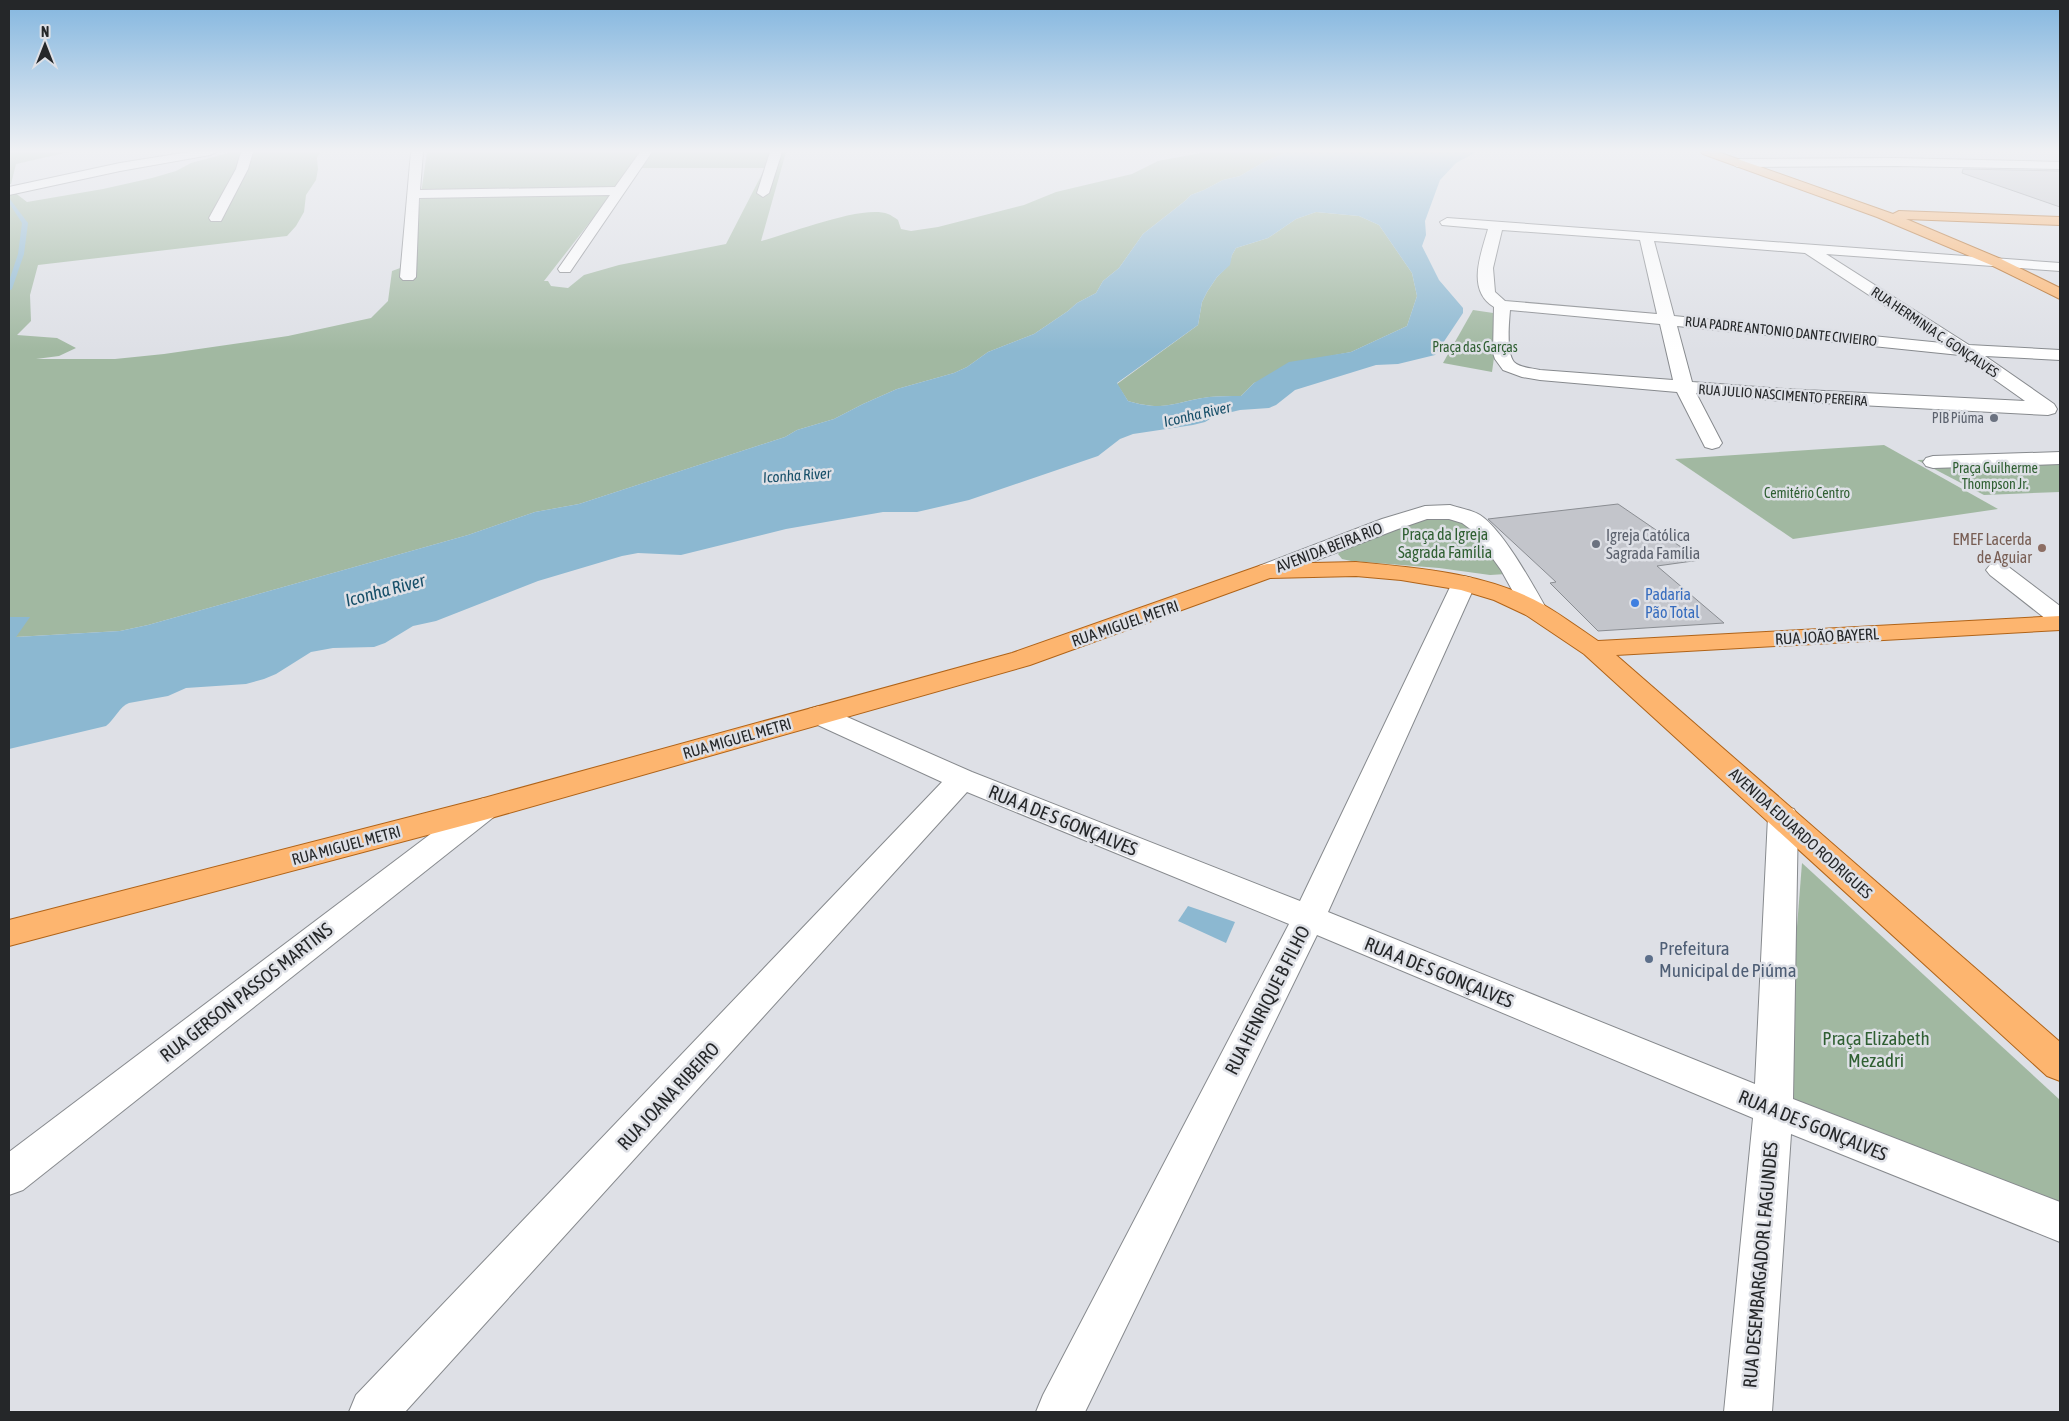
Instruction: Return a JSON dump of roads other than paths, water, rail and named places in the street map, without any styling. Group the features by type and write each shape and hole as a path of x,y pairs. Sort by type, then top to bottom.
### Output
{"main road":[{"path":"1892,218 1996,262 2060,294"},
{"path":"1992,218 2060,221"},
{"name":"RUA MIGUEL METRI","path":"9,933 484,809 1021,659 1267,571 1319,568 1356,569 1401,573 1464,583"},
{"name":"AVENIDA EDUARDO RODRIGUES","path":"1464,583 1504,595 1535,610 1593,649 2060,1065"},
{"name":"RUA JOÃO BAYERL","path":"1593,649 2060,623"}],"street":[{"path":"408,277 412,218"},
{"path":"565,269 599,218"},
{"path":"1447,222 2060,267"},
{"path":"1496,226 1490,248 1486,287 1492,299 1502,305"},
{"path":"1646,236 1684,388 1712,443"},
{"name":"RUA HERMINIA C. GONÇALVES","path":"1808,248 1965,350 2054,412"},
{"name":"RUA PADRE ANTONIO DANTE CIVIEIRO","path":"1502,305 1965,350 2060,355"},
{"name":"RUA JULIO NASCIMENTO PEREIRA","path":"1502,305 1501,356 1506,365 1520,372 1684,388 2054,412"},
{"path":"1933,462 2060,458"},
{"name":"AVENIDA BEIRA RIO","path":"1267,571 1390,524 1425,513 1450,512"},
{"name":"AVENIDA EDUARDO RODRIGUES","path":"1450,512 1470,518 1480,526 1512,569 1535,610"},
{"path":"1998,570 2060,618"},
{"name":"RUA HENRIQUE B FILHO","path":"1060,1412 1309,918 1464,583"},
{"name":"RUA A DE S GONÇALVES","path":"819,715 962,779 1309,918 1773,1109 2060,1222"},
{"name":"RUA JOANA RIBEIRO","path":"373,1412 962,779"},
{"name":"RUA GERSON PASSOS MARTINS","path":"9,1176 484,809"},
{"name":"RUA DESEMBARGADOR L FAGUNDES","path":"1748,1412 1773,1109 1783,817"}],"water":[{"name":"Iconha River","path":"1163,218 1298,218 1268,238 1236,248 1230,265 1217,277 1202,302 1198,325 1117,383 1128,401 1140,404 1160,406 1209,397 1241,396 1254,383 1289,362 1351,352 1407,326 1417,296 1412,273 1379,225 1364,218 1426,218 1426,235 1422,246 1439,280 1463,308 1463,313 1435,355 1398,364 1376,365 1295,390 1276,405 1269,408 1240,410 1215,416 1205,422 1193,425 1133,434 1120,439 1098,456 969,500 917,512 883,512 786,529 681,555 638,553 622,556 538,581 436,621 413,626 385,643 374,647 333,648 311,652 276,674 264,679 246,684 186,688 168,696 129,703 122,707 106,726 9,749 9,617 30,617 16,637 120,631 148,625 468,535 535,512 579,504 785,437 797,430 834,419 897,389 954,373 967,367 988,352 1034,334 1077,303 1096,293 1103,281 1119,268 1143,234"},
{"path":"1188,906 1235,922 1226,943 1178,921"}],"waterway":[{"path":"9,289 21,254 25,223 22,218"}],"place":[{"name":"PIB Piúma","path":"1994,418"},
{"name":"Igreja Católica Sagrada Família","path":"1596,544"},
{"name":"EMEF Lacerda de Aguiar","path":"2042,548"},
{"name":"Padaria Pão Total","path":"1635,603"},
{"name":"Prefeitura Municipal de Piúma","path":"1649,959"}],"park label":[{"name":"Praça das Garças","path":"1475,347"},
{"name":"Praça Guilherme Thompson Jr.","path":"1995,476"},
{"name":"Cemitério Centro","path":"1807,493"},
{"name":"Praça da Igreja Sagrada Família","path":"1445,543"},
{"name":"Praça Elizabeth Mezadri","path":"1876,1049"}]}
